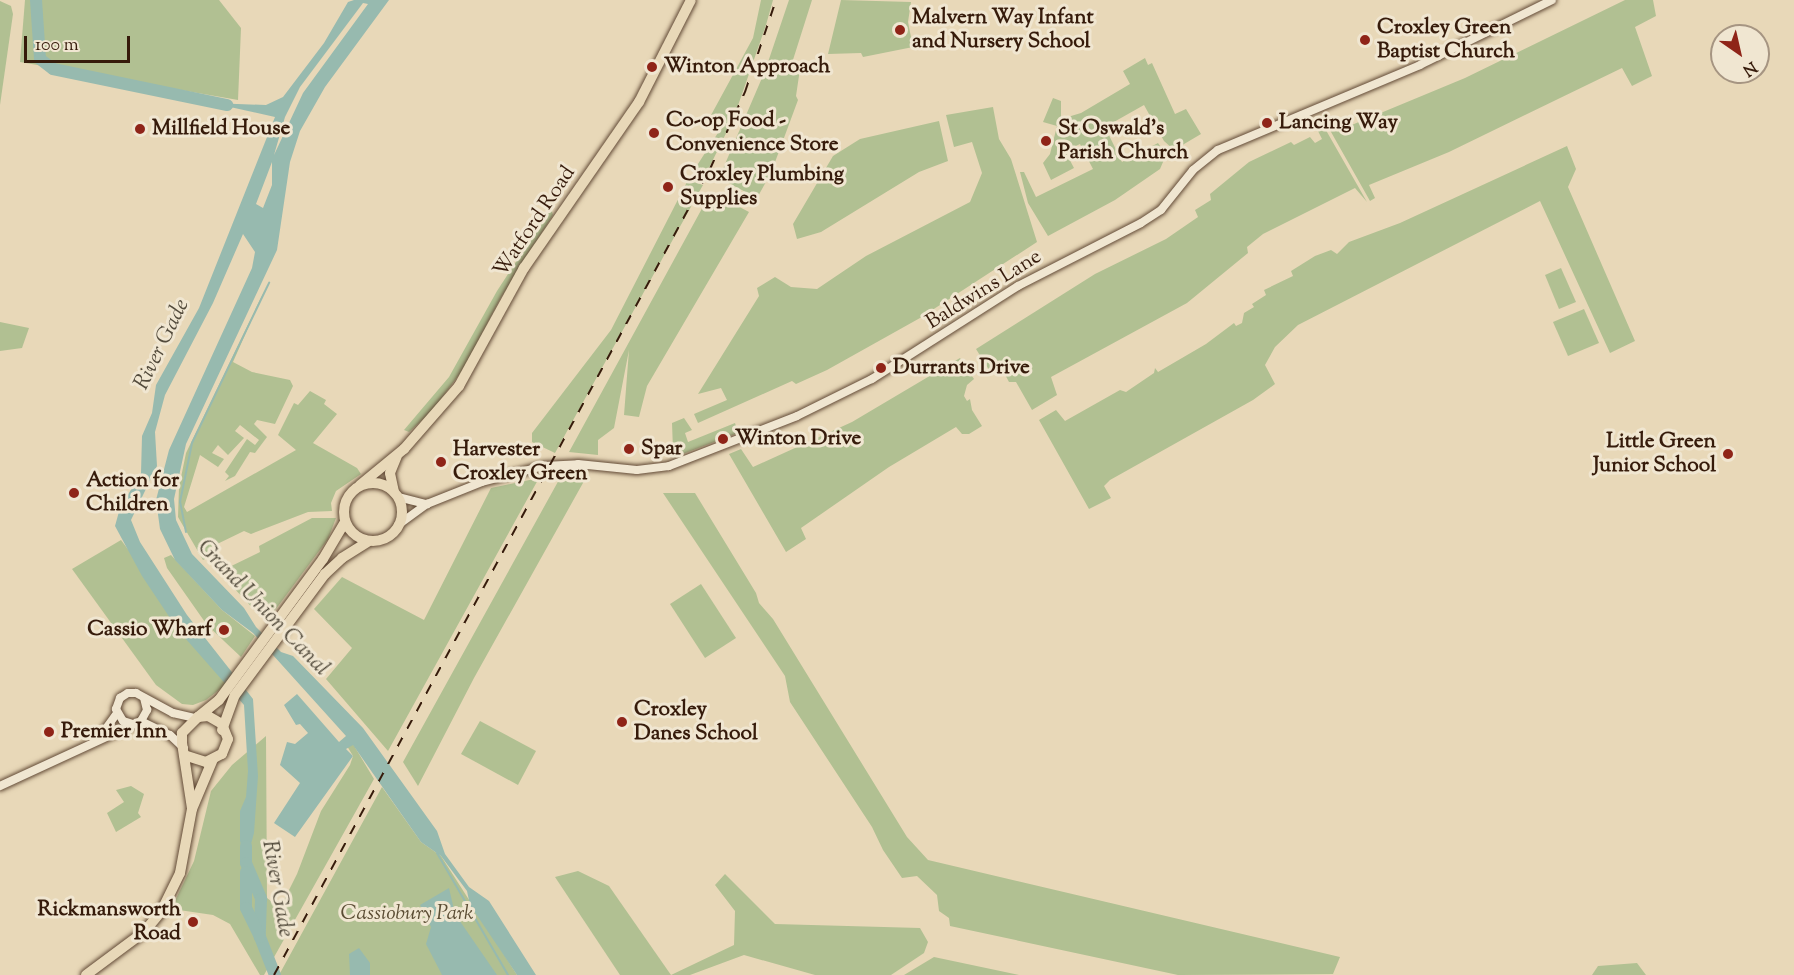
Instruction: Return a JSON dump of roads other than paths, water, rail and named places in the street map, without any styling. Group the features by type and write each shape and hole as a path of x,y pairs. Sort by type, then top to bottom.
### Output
{"main road":[{"name":"Watford Road","path":"360,486 397,456 466,375 525,268 639,102 691,0"},
{"path":"297,604 337,562 368,542 383,540 398,525 402,510 390,473 397,456"},
{"path":"192,809 182,733 196,717 231,691 297,604 345,522 345,500 360,486 377,483 396,494"},
{"path":"345,522 368,542"},
{"path":"222,730 231,691"},
{"path":"196,717 215,718 222,723 222,730"},
{"path":"86,975 144,932 161,912 180,873 192,809 213,759 227,745 227,734 222,730"},
{"path":"184,752 200,761 213,759"}],"street":[{"name":"Baldwins Lane","path":"398,525 427,504 483,482 544,466 578,464 638,470 669,466 797,416 872,379 1018,286 1141,223 1161,210 1193,170 1218,150 1420,65 1552,0"},
{"path":"396,494 427,504"},
{"path":"99,739 117,712 123,695 136,693 173,713 196,717"},
{"path":"0,786 137,722 147,710 144,698"},
{"path":"117,712 123,721 137,722 170,735 184,752"}],"water":[{"path":"389,0 325,87 300,131 290,162 277,250 186,444 174,499 176,520 192,554 244,608 256,627 281,652 293,656 363,728 437,831 445,854 469,887 489,901 536,975 517,975 470,905 467,891 441,856 421,842 353,745 346,749 353,756 295,837 274,823 300,783 280,765 287,742 295,744 308,733 300,724 296,725 284,705 297,694 339,742 346,736 253,633 222,610 175,560 160,529 156,500 169,450 252,268 255,252 243,234 213,303 165,395 155,432 157,466 131,520 140,542 187,615 253,699 258,776 254,833 246,863 240,841 240,811 246,797 248,771 244,705 178,630 142,576 115,526 120,508 141,473 142,436 152,413 156,385 199,308 275,117 212,103 266,105 283,97 324,43 348,2","holes":["363,3 368,4 303,93 274,155 285,117 300,87","272,162 272,185 263,208 256,204"]},
{"path":"449,888 455,914 497,975 442,975 426,944 431,927 420,905"},
{"path":"359,948 370,963 370,975 350,975 349,954"}],"waterway":[{"name":"River Gade","path":"36,0 40,59 53,69 227,105"},
{"path":"186,532 180,502 192,443 269,283"},
{"name":"River Gade","path":"246,846 246,863 261,899 260,937 275,975"},
{"path":"437,853 508,975"},
{"path":"246,872 246,908 260,937"}],"railway":[{"path":"274,975 710,169 745,92 776,0"}],"place":[{"name":"Malvern Way Infant and Nursery School","path":"900,30"},
{"name":"Croxley Green Baptist Church","path":"1365,40"},
{"name":"Winton Approach","path":"652,67"},
{"name":"Lancing Way","path":"1267,123"},
{"name":"Millfield House","path":"140,129"},
{"name":"Co-op Food - Convenience Store","path":"654,133"},
{"name":"St Oswald's Parish Church","path":"1046,141"},
{"name":"Croxley Plumbing Supplies","path":"668,187"},
{"name":"Durrants Drive","path":"881,368"},
{"name":"Winton Drive","path":"723,439"},
{"name":"Spar","path":"629,449"},
{"name":"Little Green Junior School","path":"1728,454"},
{"name":"Harvester Croxley Green","path":"441,462"},
{"name":"Action for Children","path":"74,493"},
{"name":"Cassio Wharf","path":"224,630"},
{"name":"Croxley Danes School","path":"622,722"},
{"name":"Premier Inn","path":"49,732"},
{"name":"Rickmansworth Road","path":"193,922"}],"water label":[{"name":"Grand Union Canal","path":"262,609"}],"park label":[{"name":"Cassiobury Park","path":"407,914"}]}
